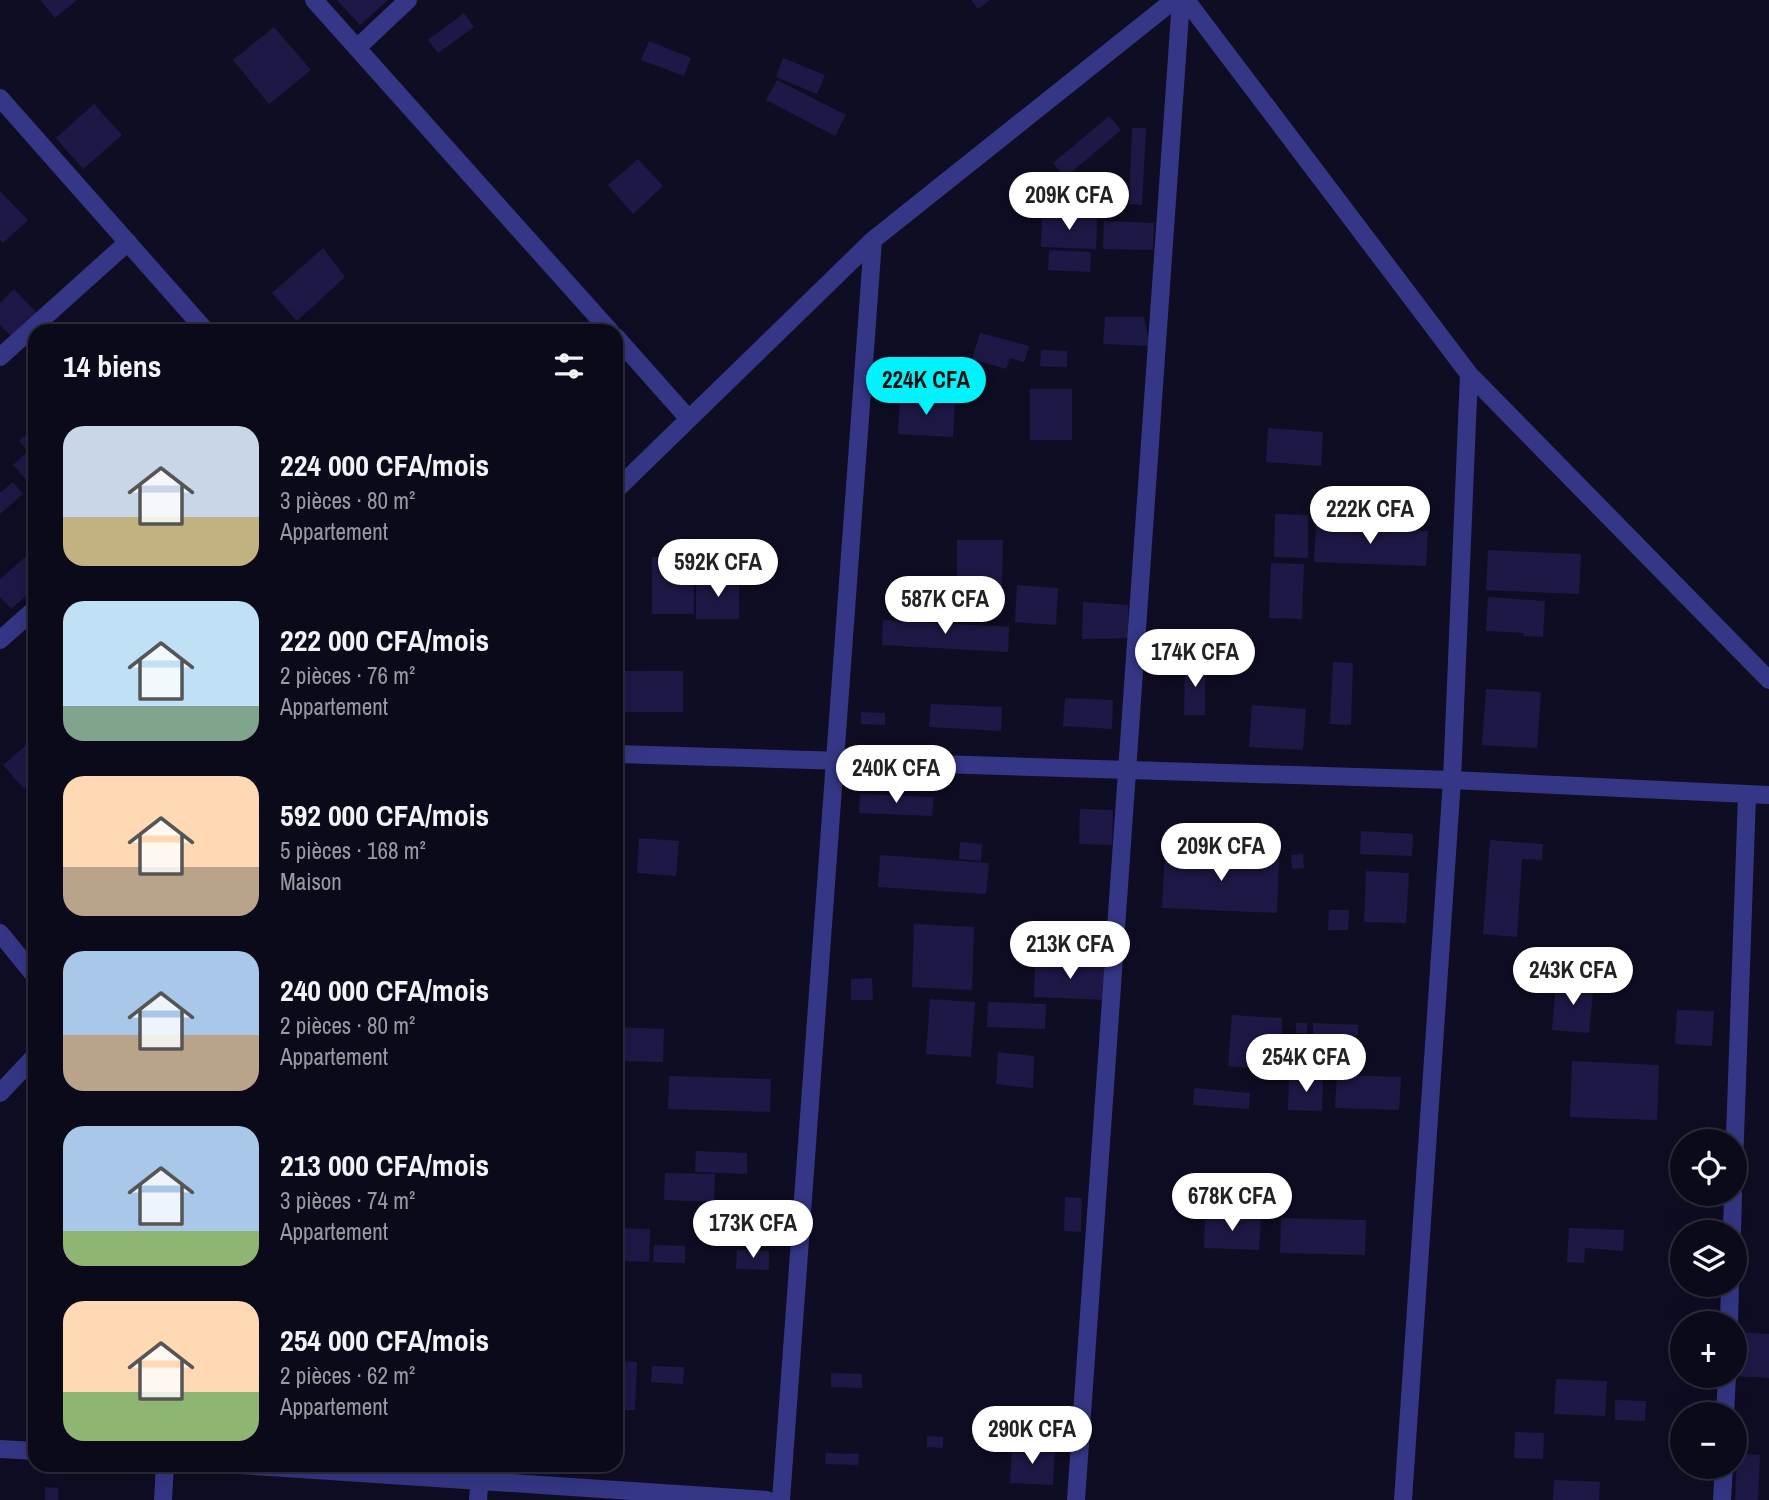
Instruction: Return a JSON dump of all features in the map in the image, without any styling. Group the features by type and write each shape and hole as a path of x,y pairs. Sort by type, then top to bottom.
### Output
{"street":[{"path":"314,0 604,324"},
{"path":"357,48 408,0"},
{"path":"623,483 873,240 1174,0"},
{"path":"1183,0 1469,374 1769,680"},
{"path":"1076,1500 1183,0"},
{"path":"0,98 200,324"},
{"path":"781,1500 873,240"},
{"path":"37,324 128,242"},
{"path":"0,357 28,332"},
{"path":"623,345 688,418"},
{"path":"1403,1500 1452,780 1469,374"},
{"path":"0,640 28,615"},
{"path":"623,754 1452,780 1769,795"},
{"path":"1735,1129 1747,795"},
{"path":"0,933 28,967"},
{"path":"0,1093 28,1063"},
{"path":"0,1449 28,1451"},
{"path":"163,1500 165,1472"},
{"path":"450,1472 767,1500"},
{"path":"478,1500 480,1473"},
{"path":"1722,1500 1723,1479"}],"building":[{"path":"40,0 77,0 55,18"},
{"path":"337,0 388,0 360,25"},
{"path":"971,0 990,0 978,9"},
{"path":"464,13 474,27 438,53 428,40"},
{"path":"274,27 311,70 269,104 233,60"},
{"path":"649,41 691,58 684,76 641,60"},
{"path":"783,58 825,75 817,94 776,77"},
{"path":"777,80 846,115 835,136 766,100"},
{"path":"94,104 122,135 83,169 56,138"},
{"path":"1109,116 1121,130 1065,178 1053,163"},
{"path":"1132,128 1146,128 1142,205 1129,204"},
{"path":"638,159 663,186 633,214 608,185"},
{"path":"1023,185 1038,185 1037,207 1022,207"},
{"path":"0,191 28,220 3,243 0,240"},
{"path":"1042,215 1097,217 1096,249 1041,247"},
{"path":"1104,221 1154,223 1153,250 1103,249"},
{"path":"323,248 345,277 297,321 272,293"},
{"path":"1049,250 1091,252 1090,272 1048,270"},
{"path":"14,289 37,313 12,337 0,325 0,303"},
{"path":"1105,317 1144,317 1150,346 1103,344"},
{"path":"980,333 1029,346 1024,362 1010,358 1006,369 972,359"},
{"path":"1041,350 1067,351 1067,367 1040,366"},
{"path":"1030,389 1072,389 1072,440 1030,440"},
{"path":"900,398 955,401 953,437 898,434"},
{"path":"1268,428 1323,432 1321,466 1266,462"},
{"path":"28,433 28,451 19,441"},
{"path":"28,451 28,482 13,465"},
{"path":"13,482 23,494 0,514 0,493"},
{"path":"1275,514 1308,515 1308,558 1274,557"},
{"path":"1316,525 1428,531 1426,566 1314,562"},
{"path":"957,540 1003,540 1002,586 957,586"},
{"path":"1488,550 1581,554 1579,594 1486,590"},
{"path":"28,555 28,594 11,609 0,597 0,579"},
{"path":"652,557 694,557 694,614 652,614"},
{"path":"1271,563 1304,564 1302,619 1269,618"},
{"path":"696,579 739,579 739,619 696,619"},
{"path":"1017,585 1058,588 1056,625 1015,622"},
{"path":"1488,597 1545,601 1543,637 1486,631"},
{"path":"1083,602 1128,605 1129,638 1082,639"},
{"path":"883,620 1009,627 1008,652 882,645"},
{"path":"1333,662 1353,663 1351,725 1330,724"},
{"path":"1185,663 1205,664 1205,715 1184,715"},
{"path":"623,671 683,671 683,712 623,712"},
{"path":"1486,689 1541,692 1537,748 1482,745"},
{"path":"1065,698 1113,700 1112,729 1063,726"},
{"path":"931,704 1002,707 1001,731 929,727"},
{"path":"1252,705 1306,709 1303,750 1249,747"},
{"path":"861,712 885,713 885,725 861,724"},
{"path":"28,743 28,786 24,789 3,765"},
{"path":"860,794 934,797 932,816 859,813"},
{"path":"1080,809 1113,810 1112,845 1079,844"},
{"path":"1361,831 1413,834 1412,856 1360,854"},
{"path":"639,838 679,841 676,876 637,873"},
{"path":"1490,840 1543,844 1542,860 1522,859 1517,937 1483,934"},
{"path":"960,842 982,844 981,861 959,859"},
{"path":"1165,852 1279,858 1277,913 1162,908"},
{"path":"1303,854 1304,868 1292,869 1291,855"},
{"path":"880,855 989,863 986,894 878,887"},
{"path":"1366,871 1409,873 1406,923 1364,922"},
{"path":"1329,910 1349,910 1348,930 1328,930"},
{"path":"914,924 974,927 972,990 912,987"},
{"path":"1035,962 1107,965 1106,1000 1034,997"},
{"path":"872,978 873,1000 851,1000 851,979"},
{"path":"1556,981 1594,984 1589,1033 1552,1030"},
{"path":"930,999 975,1002 971,1057 926,1054"},
{"path":"988,1002 1046,1004 1045,1029 987,1027"},
{"path":"1677,1010 1714,1011 1712,1046 1675,1044"},
{"path":"1232,1015 1282,1018 1281,1071 1228,1066"},
{"path":"1296,1023 1307,1023 1307,1034 1296,1033"},
{"path":"1313,1023 1358,1025 1358,1036 1313,1034"},
{"path":"623,1027 664,1029 663,1062 623,1061"},
{"path":"998,1052 1034,1056 1033,1088 996,1084"},
{"path":"1572,1061 1659,1065 1657,1120 1570,1117"},
{"path":"1337,1075 1401,1077 1399,1110 1335,1108"},
{"path":"669,1076 771,1079 770,1112 668,1109"},
{"path":"1289,1077 1323,1078 1322,1111 1288,1110"},
{"path":"1194,1088 1250,1093 1249,1109 1193,1105"},
{"path":"696,1151 747,1153 747,1174 695,1172"},
{"path":"665,1173 715,1174 714,1202 664,1200"},
{"path":"1065,1197 1082,1198 1081,1232 1064,1231"},
{"path":"1205,1215 1261,1218 1259,1250 1204,1248"},
{"path":"1281,1218 1366,1220 1365,1255 1280,1253"},
{"path":"623,1228 650,1229 649,1262 623,1261"},
{"path":"1569,1228 1624,1230 1623,1251 1585,1248 1584,1263 1567,1262"},
{"path":"654,1245 685,1246 685,1263 653,1262"},
{"path":"737,1250 769,1251 769,1270 736,1269"},
{"path":"1747,1333 1769,1334 1769,1378 1747,1377"},
{"path":"623,1361 637,1362 635,1410 623,1410"},
{"path":"652,1366 684,1367 683,1384 651,1382"},
{"path":"831,1373 862,1374 862,1388 831,1387"},
{"path":"1556,1379 1607,1381 1605,1416 1554,1414"},
{"path":"1615,1400 1646,1401 1645,1421 1615,1420"},
{"path":"1515,1432 1544,1433 1543,1459 1514,1458"},
{"path":"927,1436 943,1437 943,1448 927,1447"},
{"path":"1012,1446 1055,1448 1053,1485 1010,1483"},
{"path":"826,1453 859,1454 858,1465 825,1464"},
{"path":"1747,1454 1760,1455 1758,1500 1735,1500 1736,1479 1747,1479"},
{"path":"1554,1480 1600,1482 1599,1500 1553,1500"},
{"path":"45,1487 58,1488 58,1500 45,1500"}]}
